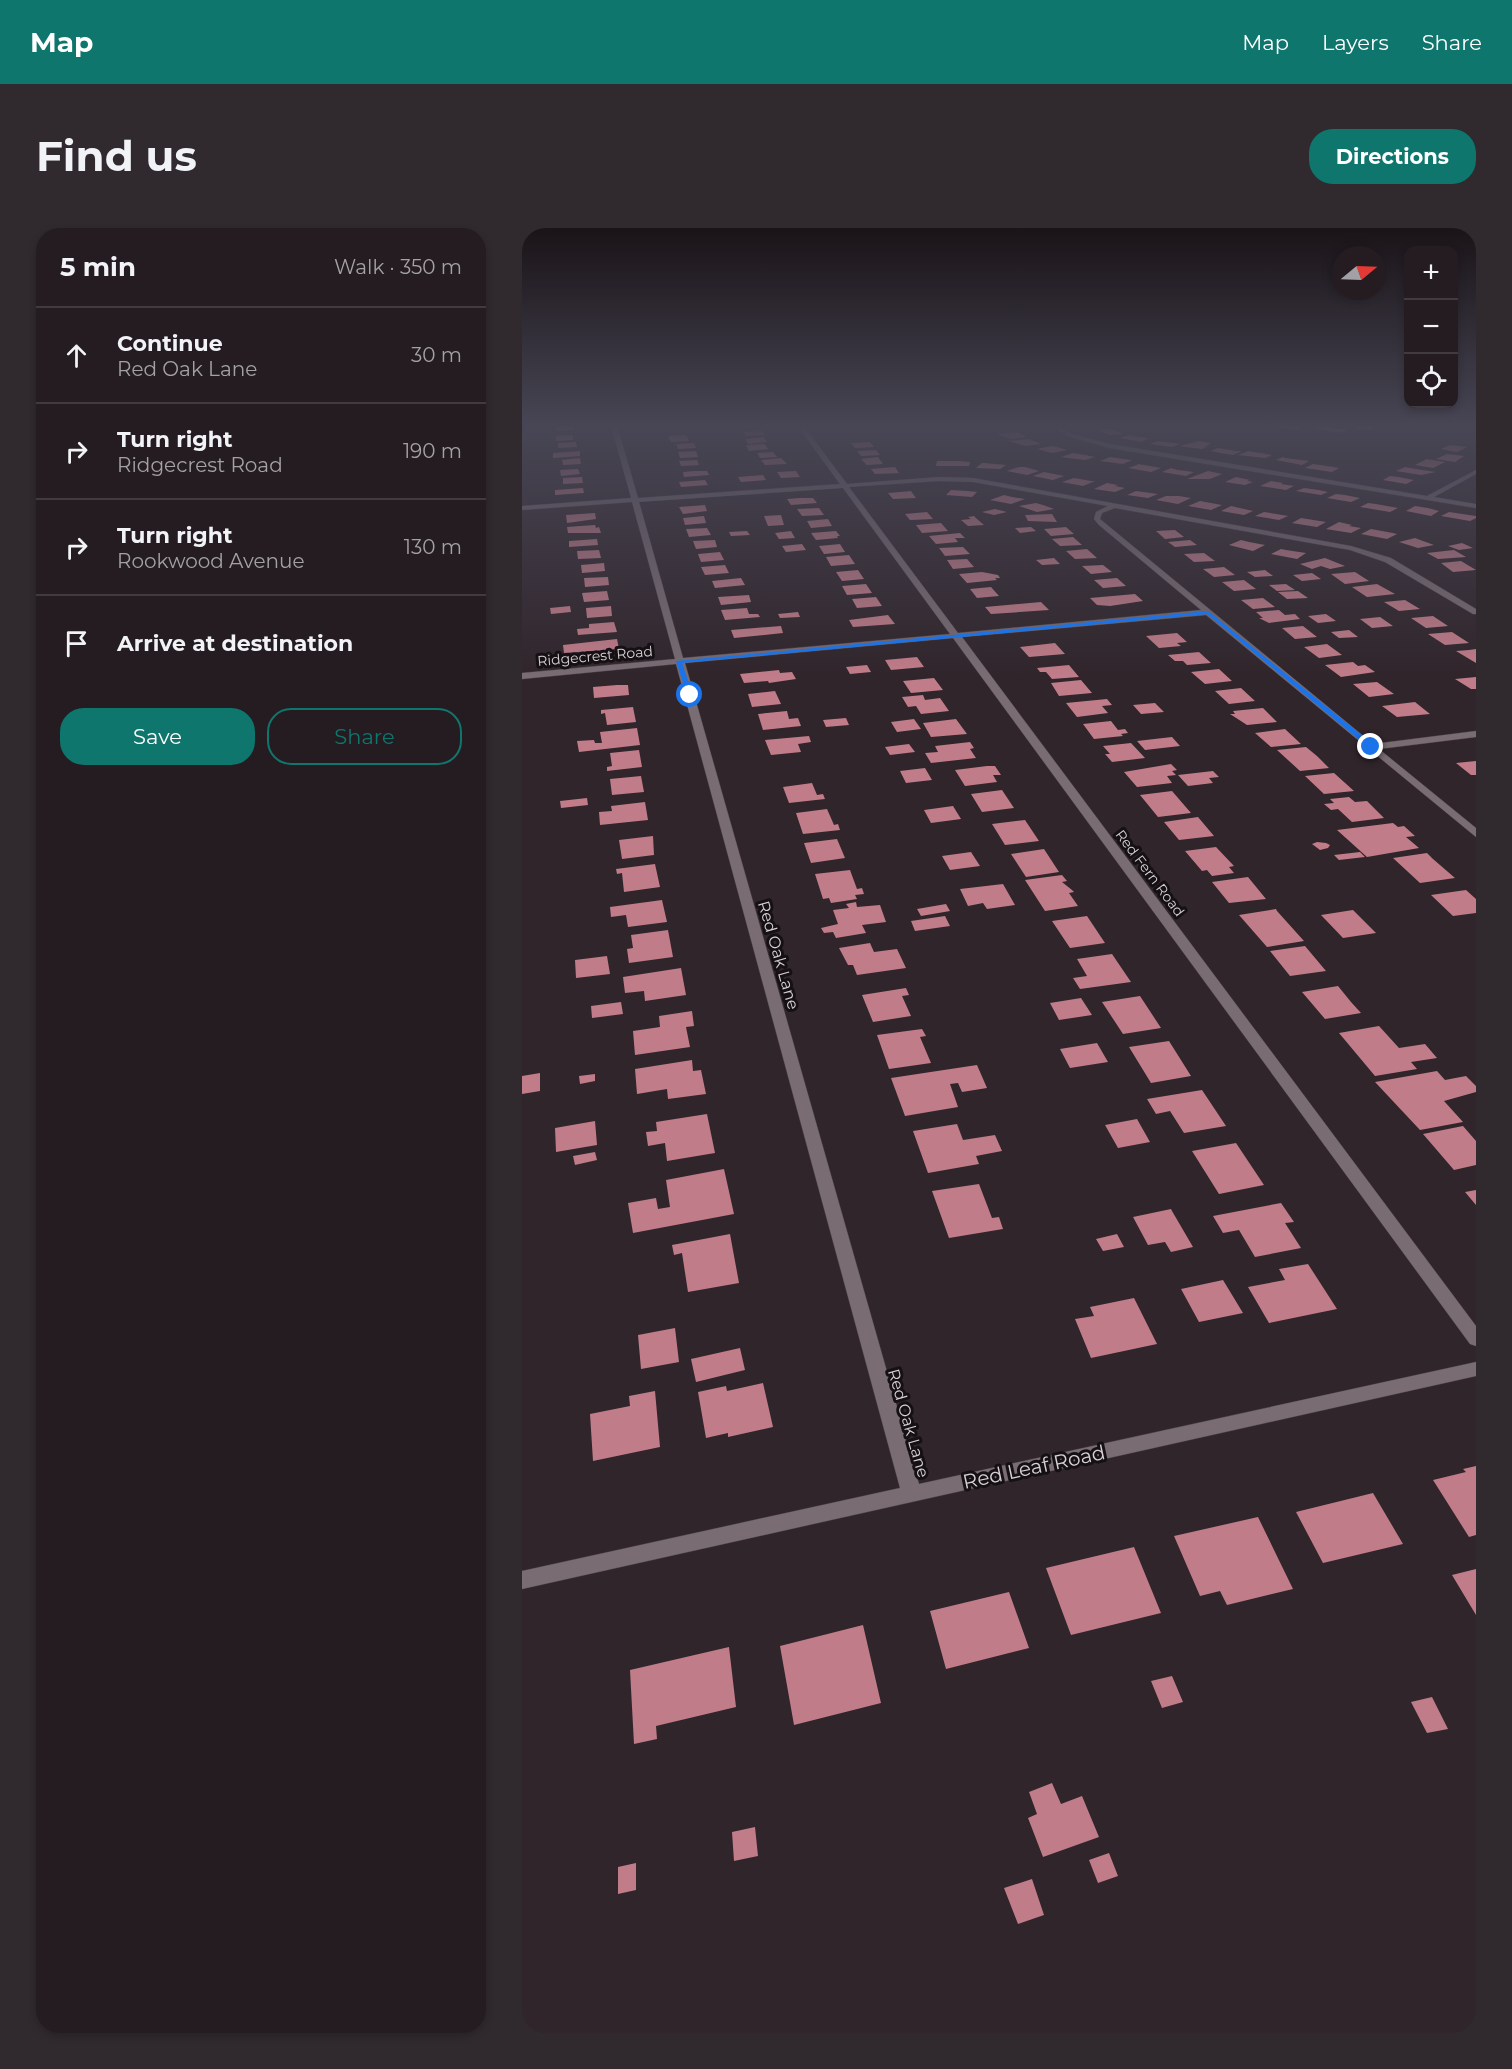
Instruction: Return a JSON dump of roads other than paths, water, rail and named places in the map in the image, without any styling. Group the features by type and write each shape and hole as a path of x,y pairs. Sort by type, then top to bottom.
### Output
{"street":[{"name":"Red Oak Lane","path":"638,509 912,1494"},
{"name":"Red Fern Road","path":"861,509 1476,1339"},
{"path":"1106,509 1099,512 1097,519 1101,524 1476,834"},
{"path":"1138,509 1365,552 1401,567 1476,612"},
{"name":"Ridgecrest Road","path":"522,676 1208,612"},
{"path":"1371,747 1476,734"},
{"name":"Red Leaf Road","path":"522,1580 1476,1369"}]}
